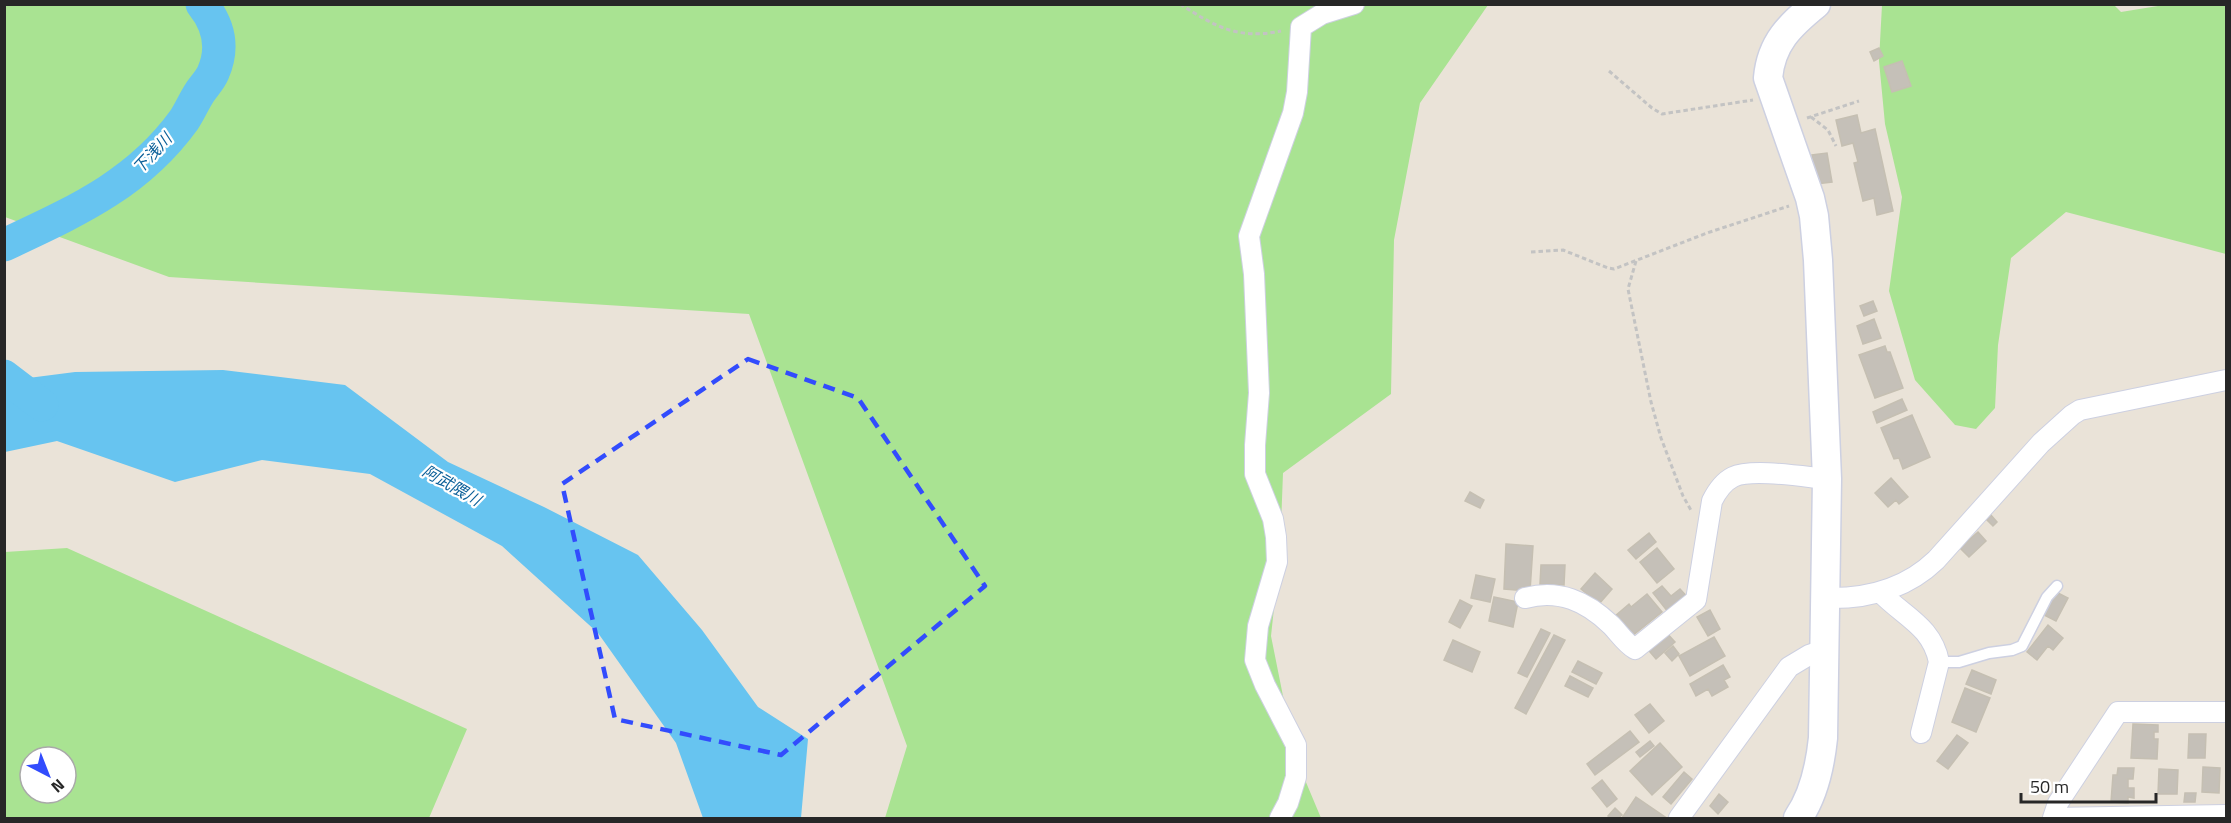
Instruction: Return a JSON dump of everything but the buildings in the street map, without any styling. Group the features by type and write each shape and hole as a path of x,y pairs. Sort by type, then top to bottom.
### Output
{"street":[{"path":"1280,819 1296,777 1296,745 1265,685 1255,660 1258,626 1276,562 1276,537 1273,519 1255,474 1254,445 1259,393 1254,274 1249,236 1293,112 1297,92 1301,27 1322,14 1354,4"},
{"path":"1798,819 1810,797 1820,762 1823,738 1827,478 1818,260 1814,216 1798,121 1775,96 1768,78 1770,61 1778,41 1796,20 1816,4"},
{"path":"1826,598 1845,598 1880,592 1913,579 1936,560 2041,443 2080,410 2226,380"},
{"path":"1524,598 1558,594 1574,598 1590,607 1635,649 1696,600 1712,501 1717,489 1734,477 1749,472 1827,478"},
{"path":"1880,592 1894,607 1930,636 1939,662 1921,733"},
{"path":"1679,819 1789,667 1809,655 1824,650"},
{"path":"2226,712 2118,712 2058,803 2053,818 2226,815"}],"lane":[{"path":"1939,662 1959,662 2022,646 2048,597 2057,586"}],"path":[{"path":"1180,4 1217,27 1232,33 1261,35 1301,27"},
{"path":"1609,70 1662,114 1775,96"},
{"path":"1798,121 1860,101"},
{"path":"1798,121 1828,130 1836,146"},
{"path":"1531,252 1563,250 1598,265 1614,269 1707,233 1810,198"},
{"path":"1636,261 1628,289 1651,402 1661,438 1683,496 1696,519 1707,531"}],"highlighted area":[{"path":"748,359 858,398 985,586 781,755 615,719 562,484"}],"green space":[{"path":"2113,4 2121,12 2164,5 2226,5 2226,254 2066,212 2011,258 1998,345 1995,408 1976,429 1955,425 1915,380 1889,291 1902,197 1885,124 1879,61 1882,5"},
{"path":"4,5 1488,5 1420,103 1394,240 1391,394 1283,473 1280,552 1271,636 1295,756 1321,818 885,818 907,746 749,314 169,277 5,217"},
{"path":"67,548 467,729 429,818 5,818 5,552"}],"water":[{"name":"阿武隈川","path":"223,370 345,385 448,462 638,555 702,630 758,707 808,739 801,818 703,818 676,743 598,633 502,546 370,474 262,460 175,482 57,441 5,452 5,381 75,372"}],"waterway":[{"name":"下浅川","path":"4,245 103,195 146,162 166,143 184,120 212,76 216,64 219,46 216,28 202,4"},
{"name":"下浅川","path":"4,376 42,405"}]}
